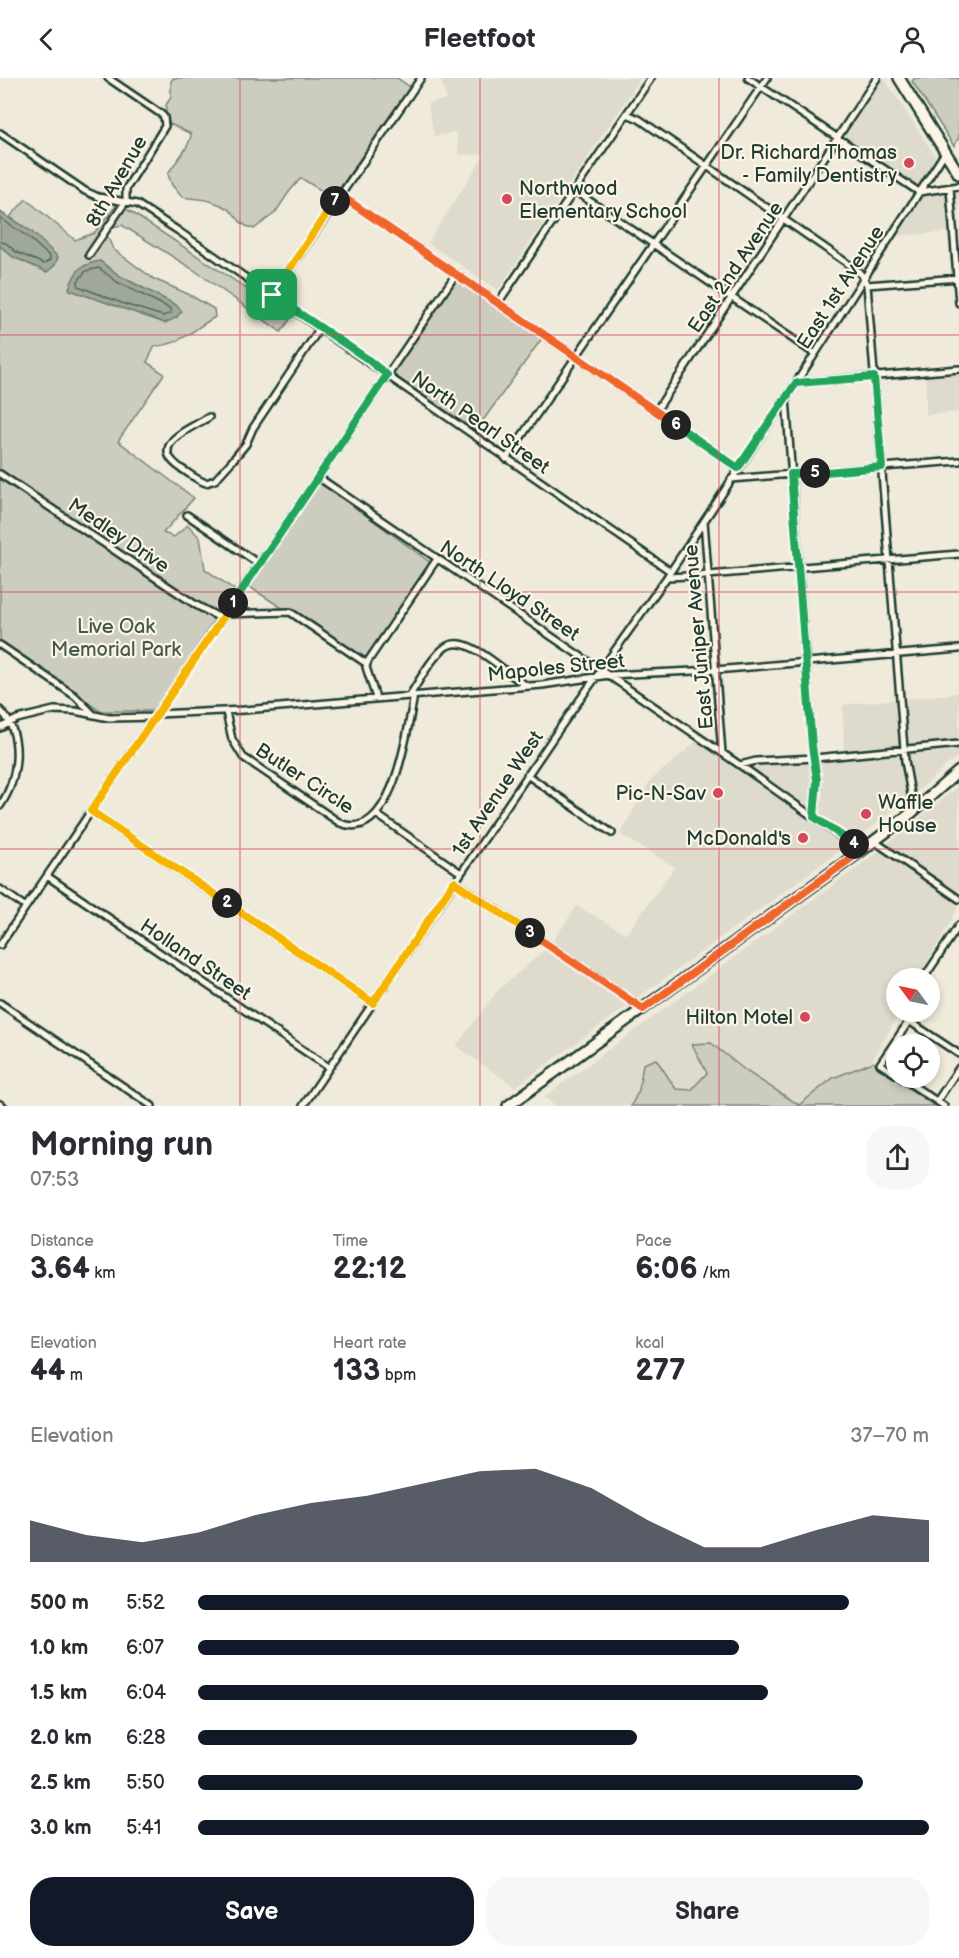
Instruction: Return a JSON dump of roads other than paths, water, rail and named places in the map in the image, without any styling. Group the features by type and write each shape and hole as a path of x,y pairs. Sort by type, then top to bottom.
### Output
{"main road":[{"path":"899,78 959,174"},
{"path":"508,1106 874,842 959,771"}],"street":[{"name":"8th Avenue","path":"89,255 126,201 126,189 163,130 165,120 161,114 108,78"},
{"path":"272,295 419,80 411,78"},
{"path":"498,303 651,78"},
{"path":"748,78 919,192 959,186"},
{"path":"506,459 766,78"},
{"name":"East 2nd Avenue","path":"656,411 877,78"},
{"path":"627,114 639,119 858,270 867,285 904,749 914,810"},
{"name":"North Pearl Street","path":"0,133 85,191 98,197 136,204 148,210 670,571"},
{"name":"East 1st Avenue","path":"597,677 667,577 796,383 946,151"},
{"path":"950,188 959,303"},
{"path":"575,192 815,354"},
{"path":"340,195 738,468"},
{"path":"0,945 456,274"},
{"path":"867,285 958,278"},
{"path":"210,417 176,438 168,447 167,453 172,462 206,483 215,480 246,444 253,428 320,328"},
{"path":"796,383 959,369"},
{"path":"786,398 817,780 814,817"},
{"path":"731,479 959,461"},
{"name":"Medley Drive","path":"0,474 196,605 223,617"},
{"name":"North Lloyd Street","path":"318,477 741,765 861,851"},
{"path":"187,515 259,564"},
{"name":"East Juniper Avenue","path":"704,520 722,753"},
{"path":"667,577 959,554"},
{"path":"376,698 367,664 437,559"},
{"path":"223,617 290,612 367,664"},
{"path":"412,695 438,654 454,643 473,647 517,681 530,686"},
{"path":"0,645 75,696 94,715"},
{"name":"Mapoles Street","path":"0,728 22,717 54,710 75,711 110,718 156,716 530,686 609,675 715,670 959,649"},
{"name":"1st Avenue West","path":"303,1106 527,775 597,677"},
{"name":"Butler Circle","path":"226,711 232,739 243,757 347,826 363,825 376,814 392,786 400,764 412,695"},
{"path":"0,710 10,723 16,751 15,775 0,806"},
{"path":"741,765 756,761 814,758 959,744"},
{"path":"527,775 612,833"},
{"path":"91,811 373,1003"},
{"path":"376,814 460,873"},
{"path":"874,842 959,899"},
{"name":"Holland Street","path":"47,876 328,1067"},
{"path":"454,882 643,1009"},
{"path":"0,889 26,907"},
{"path":"931,968 959,925"},
{"path":"0,1003 152,1106"},
{"path":"900,1034 909,1020 930,1034"},
{"path":"940,1041 959,1054"},
{"path":"886,1055 880,1064 886,1068"},
{"path":"937,1101 959,1068"},
{"path":"917,1088 944,1106"}],"water":[{"path":"0,212 32,232 58,257 55,265 47,272 13,257 0,246"},
{"path":"100,261 120,276 176,305 182,311 176,318 165,323 70,290 72,281 80,268"}],"place":[{"name":"Dr. Richard Thomas - Family Dentistry","path":"909,163"},
{"name":"Northwood Elementary School","path":"507,199"},
{"name":"Pic-N-Sav","path":"718,793"},
{"name":"Waffle House","path":"866,814"},
{"name":"McDonald's","path":"803,838"},
{"name":"Hilton Motel","path":"805,1017"}],"park label":[{"name":"Live Oak Memorial Park","path":"116,638"}]}
